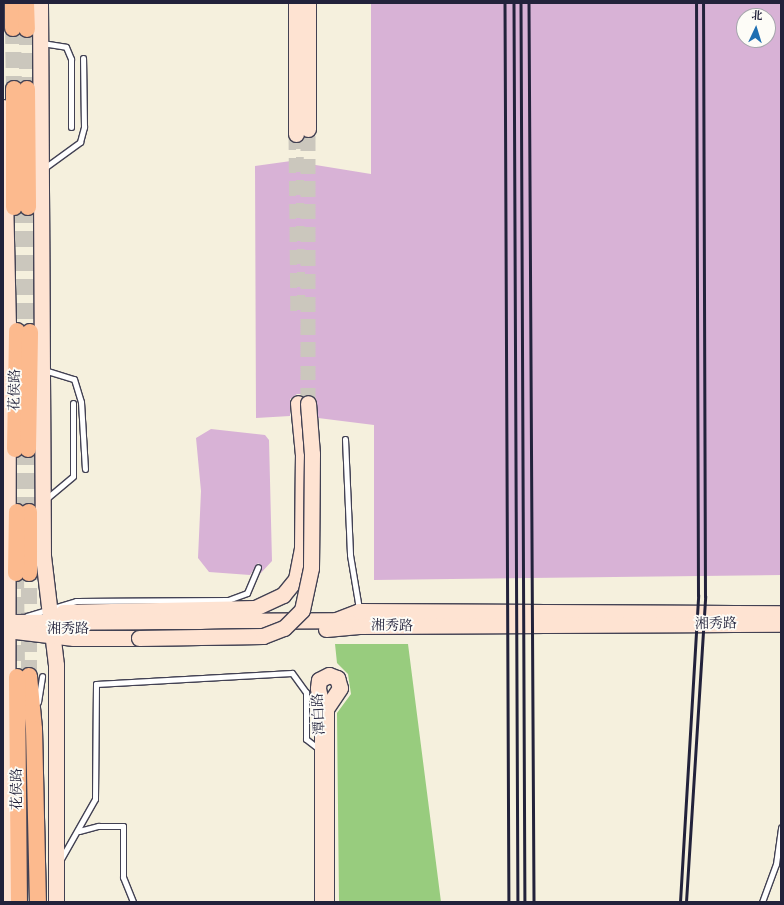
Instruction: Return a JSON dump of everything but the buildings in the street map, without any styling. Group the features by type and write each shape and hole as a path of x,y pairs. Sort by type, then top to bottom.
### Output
{"main road":[{"path":"13,3 20,28 26,3"},
{"path":"40,3 40,171 43,370 42,503 43,556 52,622 57,864 56,902"},
{"path":"296,3 302,131 308,3"},
{"path":"12,208 21,89"},
{"path":"3,106 12,208 14,325 5,626 7,902"},
{"name":"花侯路","path":"14,325 22,449"},
{"path":"5,626 52,622 135,609 255,608 276,601 290,588 299,569 302,548 303,403 312,454 311,568 302,610 284,628 263,636 139,638 52,622 5,626"},
{"path":"23,512 23,573"},
{"path":"359,618 781,613"},
{"name":"湘秀路","path":"52,622 326,629 359,618 781,624"},
{"name":"花侯路","path":"19,902 29,676 34,728 38,902"},
{"name":"潭白路","path":"322,902 323,752"},
{"name":"潭白路","path":"323,752 326,902"}],"lane":[{"path":"41,43 66,47 71,59 71,127"},
{"path":"40,171 80,142 84,126 83,58"},
{"path":"43,370 74,379 82,402 86,469"},
{"path":"42,503 72,476 73,403"},
{"path":"345,439 350,555 359,618"},
{"path":"52,622 76,601 228,600 247,593 255,582 258,567"},
{"path":"57,864 79,831 95,799 96,684 292,673 306,692 306,739 323,752"},
{"path":"79,831 98,826 123,826 123,877 133,902"},
{"path":"762,902 776,864 781,827"}],"green space":[{"path":"335,644 408,644 441,902 339,902 337,713 351,694 348,674 337,663"}],"tunnel":[{"path":"13,28 14,89"},
{"path":"27,29 27,89"},
{"path":"308,129 308,403"},
{"path":"296,134 298,313"},
{"path":"14,207 17,331"},
{"path":"28,207 30,332"},
{"path":"15,449 17,512"},
{"path":"28,449 29,512"},
{"path":"16,573 17,677"},
{"path":"29,573 29,676"}],"railway":[{"path":"505,3 509,902"},
{"path":"514,3 518,902"},
{"path":"521,3 525,902"},
{"path":"529,3 534,902"},
{"path":"680,902 698,596 696,3"},
{"path":"686,902 705,597 703,3"}]}
